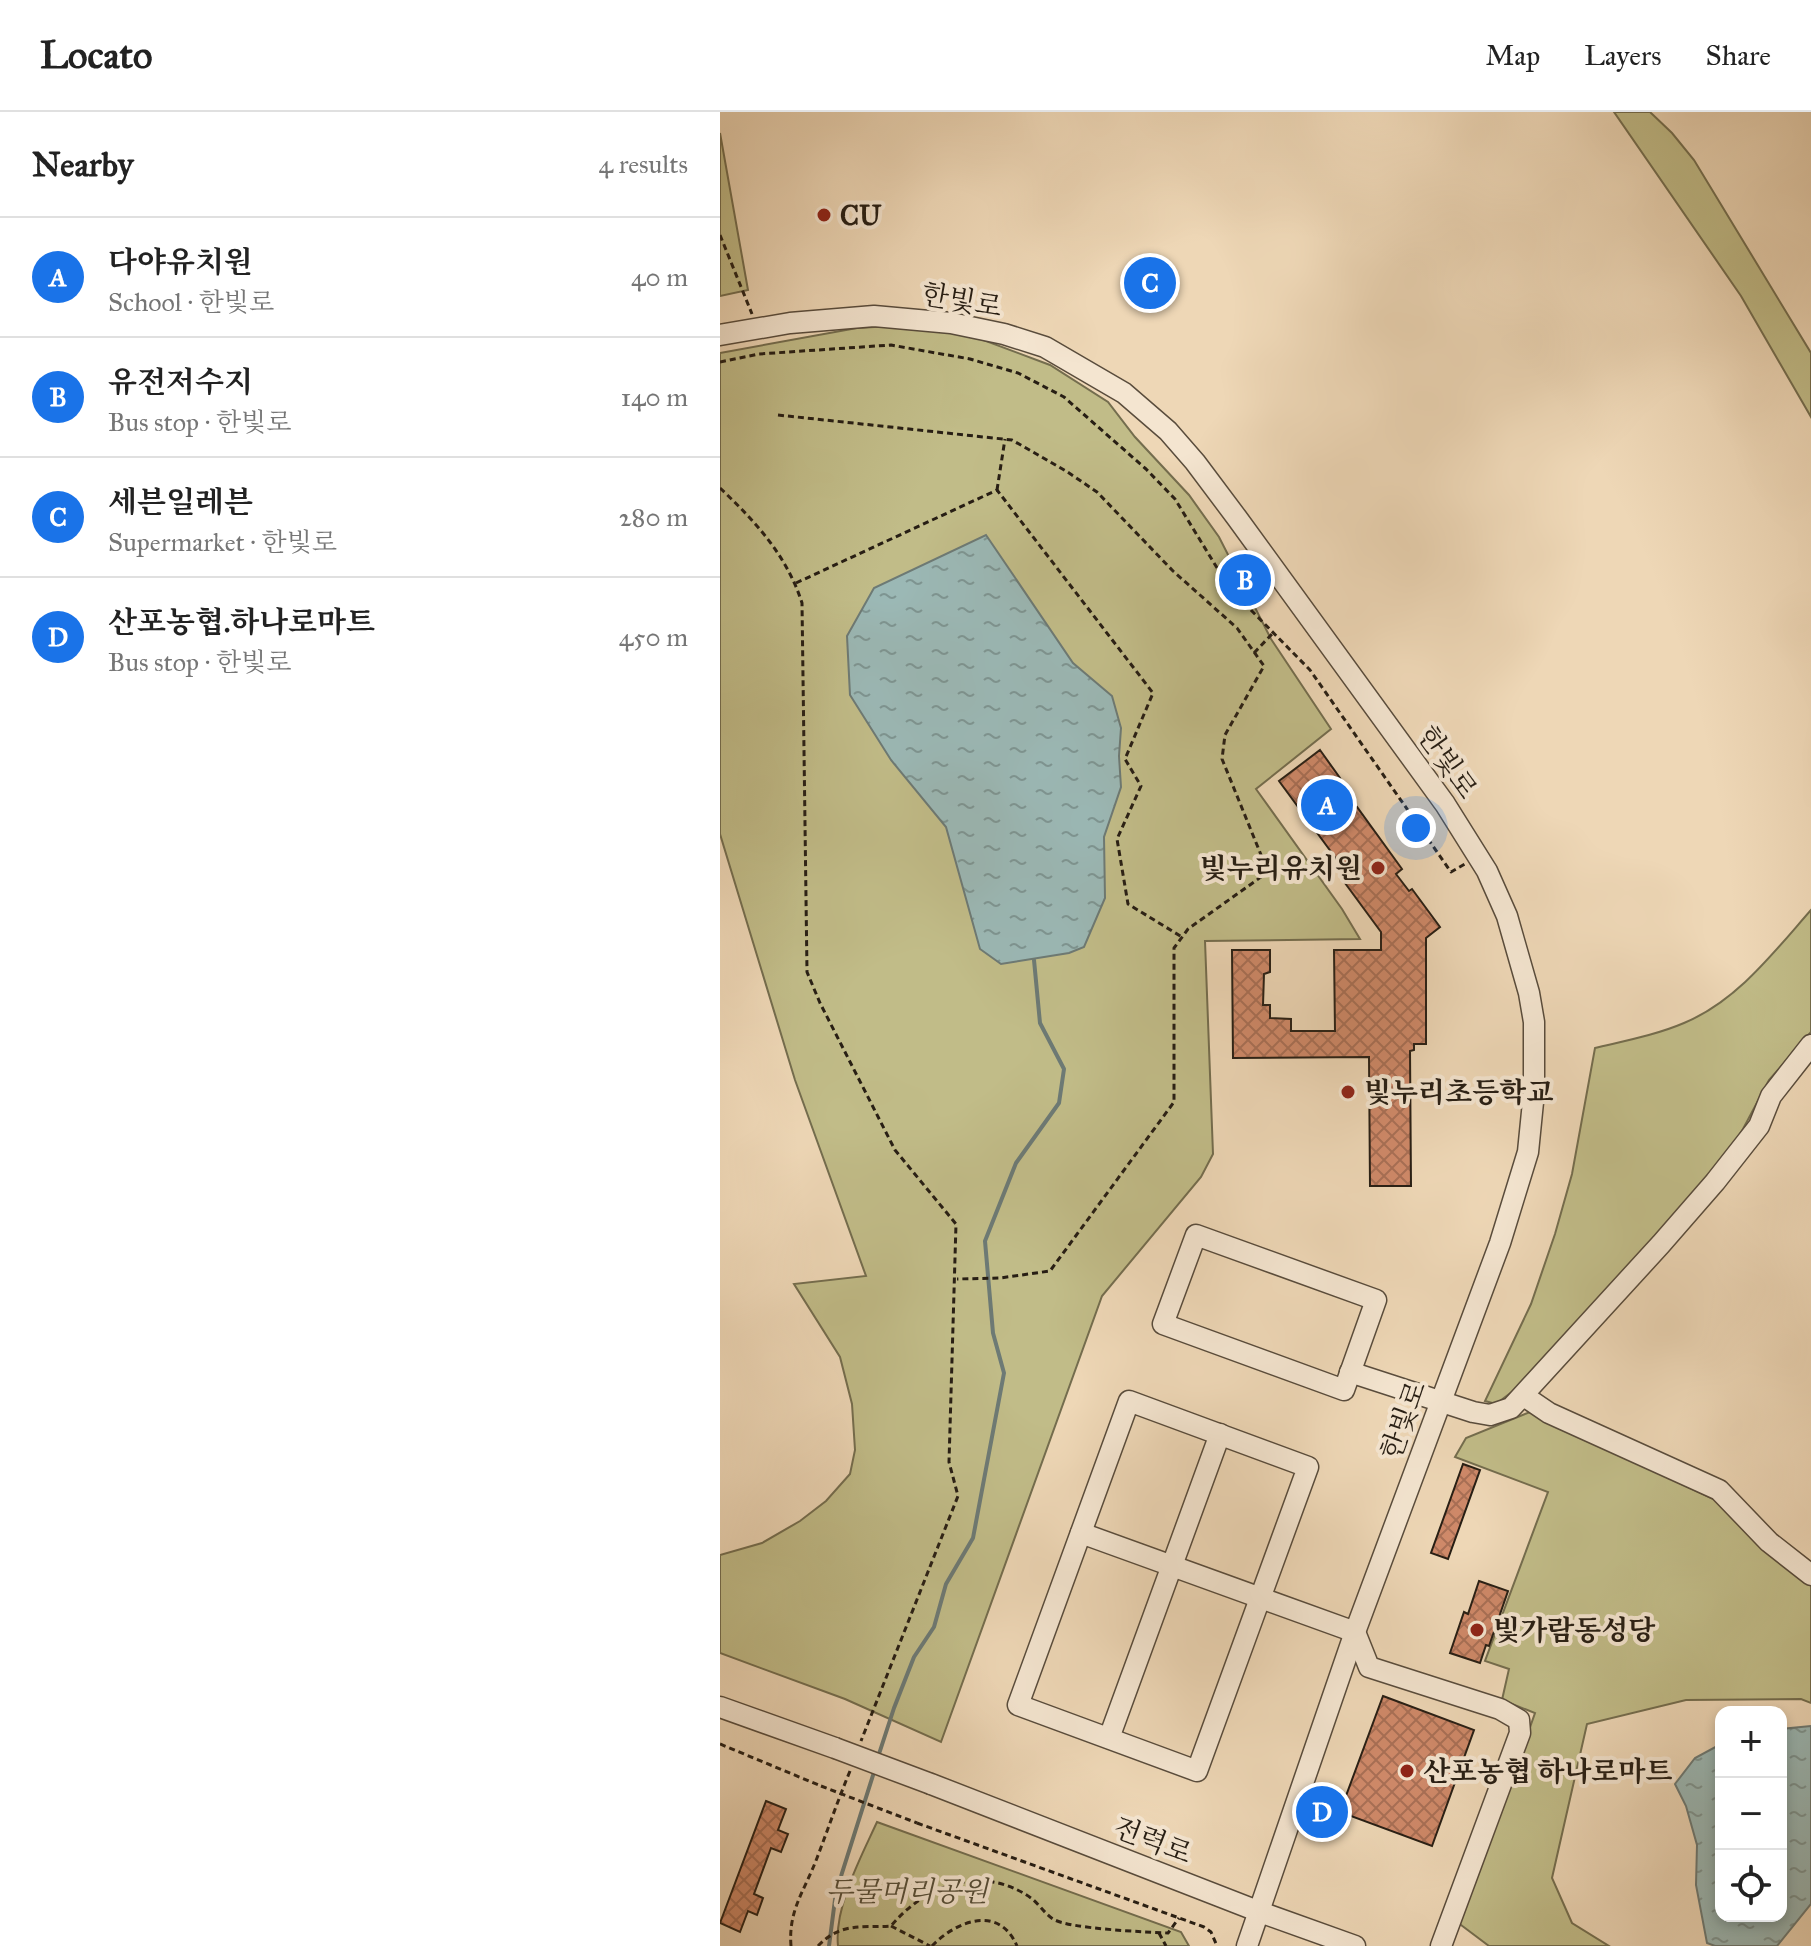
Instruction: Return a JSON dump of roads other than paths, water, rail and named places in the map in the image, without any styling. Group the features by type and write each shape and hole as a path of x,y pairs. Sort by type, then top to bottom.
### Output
{"street":[{"name":"한빛로","path":"720,335 818,320 874,316 951,323 1004,334 1045,347 1124,393 1168,431 1195,462 1445,804 1479,856 1507,916 1529,993 1534,1034 1528,1152 1512,1209 1355,1632 1247,1946"},
{"path":"1350,1372 1490,1415 1511,1408 1724,1171 1759,1126 1771,1096 1811,1045"},
{"path":"1196,1235 1376,1300 1350,1372 1344,1390 1163,1324 1196,1235"},
{"path":"1524,1396 1549,1413 1719,1490 1769,1542 1811,1575"},
{"path":"1129,1401 1220,1434 1308,1467 1197,1771 1018,1705 1129,1401"},
{"path":"1109,1738 1220,1434"},
{"path":"1081,1533 1355,1632 1369,1667 1500,1709 1512,1714 1521,1724 1441,1946"},
{"name":"전력로","path":"720,1707 1355,1946"}],"water":[{"path":"986,535 1073,663 1112,696 1121,728 1121,787 1104,837 1105,898 1084,947 1069,953 1001,964 980,949 946,827 891,760 850,695 847,636 874,588"},
{"path":"1811,1726 1811,1904 1777,1946 1715,1946 1707,1943 1696,1885 1697,1845 1686,1806 1675,1784 1695,1758 1715,1747 1715,1922 1787,1922 1787,1728"}],"waterway":[{"path":"878,1757 914,1657 934,1627 946,1584 973,1538 1004,1373 993,1333 985,1241 1016,1163 1059,1103 1064,1069 1040,1023 1034,960"},
{"path":"829,1946 836,1892 875,1769"}],"place":[{"name":"CU","path":"824,215"},
{"name":"세븐일레븐","path":"1150,283"},
{"name":"유전저수지","path":"1245,580"},
{"name":"다야유치원","path":"1327,805"},
{"name":"빛누리유치원","path":"1378,868"},
{"name":"빛누리초등학교","path":"1348,1092"},
{"name":"빛가람동성당","path":"1477,1630"},
{"name":"산포농협 하나로마트","path":"1407,1771"},
{"name":"산포농협.하나로마트","path":"1322,1812"}],"park label":[{"name":"두물머리공원","path":"907,1891"}]}
